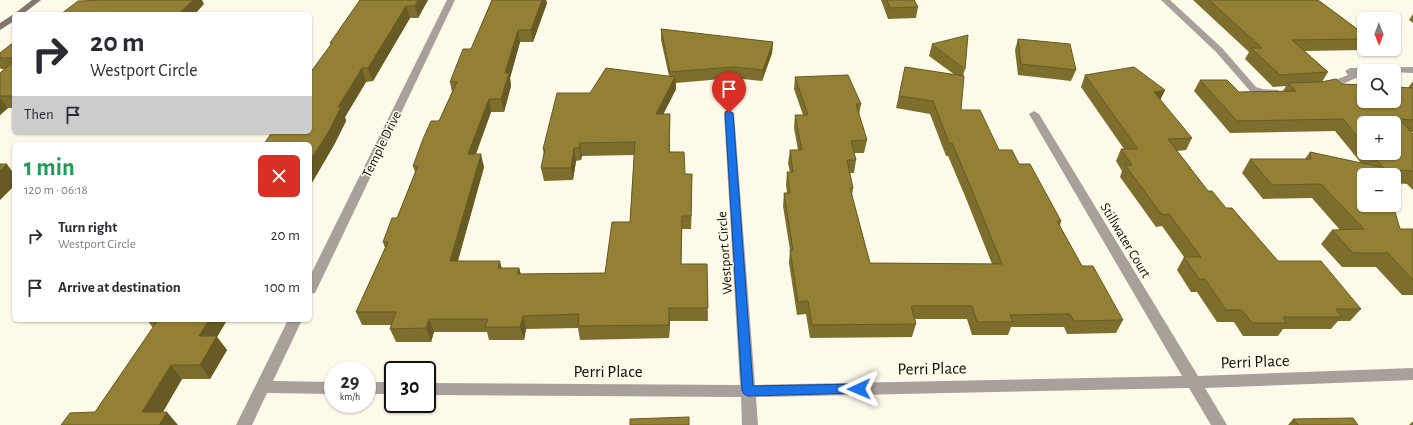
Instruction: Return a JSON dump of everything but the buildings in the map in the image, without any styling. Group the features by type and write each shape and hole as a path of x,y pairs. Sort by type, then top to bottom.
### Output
{"street":[{"path":"21,12 37,0"},
{"name":"Temple Drive","path":"312,285 451,0"},
{"path":"1165,0 1219,50 1253,89 1261,92 1285,91"},
{"path":"0,27 12,18"},
{"path":"1314,89 1344,81 1353,76 1350,71 1413,70"},
{"name":"Westport Circle","path":"729,113 750,425"},
{"name":"Stillwater Court","path":"1034,114 1218,425"},
{"path":"244,425 294,322"},
{"name":"Perri Place","path":"436,388 748,391 1193,382 1413,374"},
{"path":"262,387 324,388"}],"route":[{"path":"729,113 748,391 859,389"}]}
